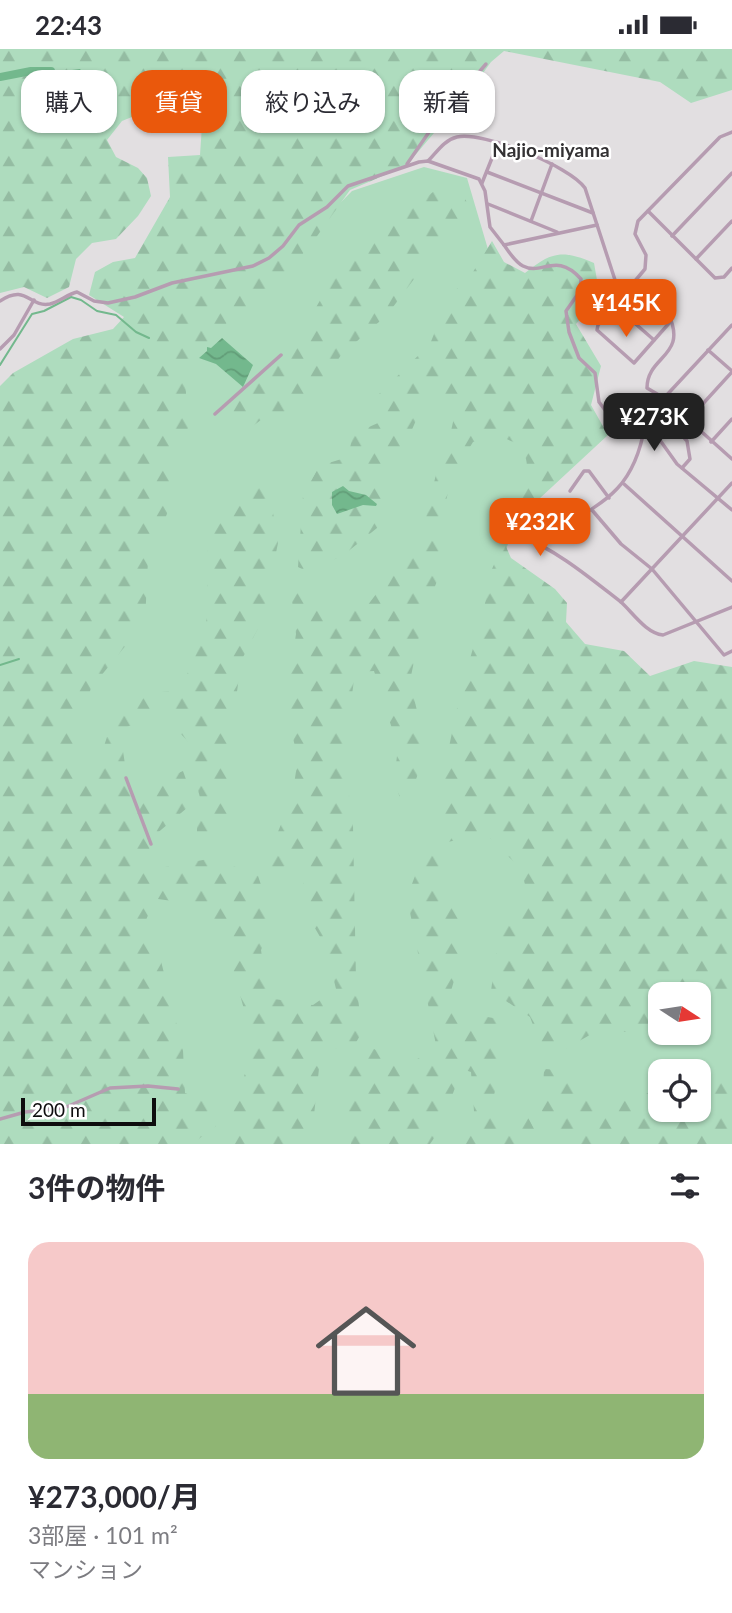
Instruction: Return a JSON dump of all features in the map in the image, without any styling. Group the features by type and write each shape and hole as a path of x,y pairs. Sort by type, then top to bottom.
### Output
{"street":[{"path":"406,165 436,122 486,64"},
{"path":"672,321 634,363 597,330 598,325 645,269 646,255 637,239 635,227 720,137 732,132"},
{"path":"428,161 445,143 469,135 552,164 581,183 617,286 657,297 663,303 676,332 674,342 647,380 647,387 664,398 732,459"},
{"path":"482,183 498,143"},
{"path":"0,301 14,294 23,294 50,304 77,292 94,301 108,303 135,297 172,283 253,266 269,258 283,246 299,225 327,207 348,186 406,165 428,161 474,176 482,183 488,204 490,227 512,256 526,268 536,269 556,264 567,268 580,279 580,291 566,311 569,332 579,358 595,373 599,402 614,422 645,425 652,429 682,468 732,510"},
{"path":"531,221 552,164"},
{"path":"487,172 593,213"},
{"path":"672,236 732,173"},
{"path":"488,204 560,233"},
{"path":"648,211 715,278 724,277 732,268"},
{"path":"695,259 732,221"},
{"path":"504,245 597,226"},
{"path":"0,349 14,335 34,300"},
{"path":"615,306 654,340"},
{"path":"664,398 732,325"},
{"path":"682,468 690,459 687,441 678,431 732,372 708,351"},
{"path":"215,414 281,355"},
{"path":"711,442 732,419"},
{"path":"543,545 544,538 592,510 623,484 639,453 645,425"},
{"path":"570,491 584,471 589,471 609,498"},
{"path":"621,603 732,483"},
{"path":"623,484 732,581"},
{"path":"592,510 621,544 652,569 724,655 732,651"},
{"path":"552,532 526,524 520,536 543,545 621,603 655,634 663,635 732,607"},
{"path":"126,778 151,844"},
{"path":"0,1119 25,1112 64,1108 110,1088 148,1086 178,1090"}],"green space":[{"path":"0,49 732,49 732,90 691,103 660,82 504,51 485,70 399,70 399,133 434,133 406,166 350,190 310,246 261,300 217,330 184,371 189,426 174,459 171,504 148,560 145,622 91,688 67,764 85,773 101,755 107,737 121,738 128,784 140,790 183,771 194,802 155,835 149,850 151,908 139,937 159,953 183,1050 185,1093 216,1105 216,1126 196,1141 196,1144 0,1144 0,386 13,373 73,339 113,329 124,317 89,295 95,272 113,262 135,258 170,197 168,157 200,155 201,133 227,133 227,70 131,70 131,117 122,121 117,127 117,70 21,70 21,133 113,133 107,140 116,157 138,168 147,178 151,196 138,216 116,239 92,243 76,259 69,287 47,298 24,287 0,293"},
{"path":"424,167 467,178 543,436 502,562 655,982 648,982 648,1045 711,1045 711,992 732,990 732,1144 137,1144 51,768 178,368 352,191"},
{"path":"461,191 473,214 466,232 441,243 387,315 341,355 306,409 266,416 244,433 229,413 258,369 272,363 310,318 331,281 398,219 433,192"},
{"path":"492,241 504,262 525,273 542,261 557,255 565,254 594,263 600,297 576,324 601,366 591,405 608,435 525,512 515,525 505,526 503,516 527,469 526,459 518,444 497,435 473,442 451,478 444,511 444,565 424,612 410,681 426,749 405,813 394,780 398,748 374,671 355,672 344,756 353,826 356,981 362,1032 354,1046 321,1050 314,1115 301,1144 226,1144 234,1107 254,1046 227,947 187,903 158,899 159,868 214,858 258,876 274,923 261,950 268,998 313,1005 336,989 326,947 309,918 299,855 277,872 265,863 292,798 298,758 285,707 296,634 289,576 308,581 318,606 367,606 422,534 437,470 451,431 458,400 446,395 424,402 407,441 384,471 390,499 377,528 346,553 310,573 298,567 303,496 319,466 348,457 353,434 378,423 376,397 430,344 449,297 473,272"},
{"path":"260,476 270,494 278,543 262,621 241,661 231,738 235,786 228,816 201,844 197,844 197,818 201,801 190,761 194,748 180,733 167,711 127,727 111,727 142,694 180,690 206,632 208,539 243,485"},
{"path":"504,542 511,558 555,589 567,603 566,622 585,644 624,651 650,676 694,661 732,667 732,1008 711,1003 711,982 648,982 648,1032 595,1032 546,1060 530,1017 491,991 501,917 530,904 521,869 485,833 444,843 436,810 461,689 482,618 492,569"},
{"path":"427,843 448,859 434,879 454,900 464,946 451,991 470,1014 499,1019 501,1069 494,1095 499,1128 511,1130 516,1113 527,1115 536,1133 534,1144 465,1144 475,1124 471,1072 462,1069 439,1131 430,1144 351,1144 345,1068 366,1046 412,1063 436,1045 407,897 415,876 413,859"},
{"path":"544,1069 562,1070 601,1098 632,1101 648,1093 648,1122 711,1122 711,1077 732,1081 732,1144 562,1144 542,1111"}],"water":[{"path":"222,338 253,365 243,387 216,364 199,358 207,351 207,347 211,348"},
{"path":"343,486 349,491 366,495 376,506 363,505 337,514 332,505 332,492"}],"waterway":[{"path":"0,77 21,73"},
{"path":"0,365 32,314 71,297 97,311 116,315 136,332 149,338"},
{"path":"0,665 19,659"}],"district":[{"name":"Najio-miyama","path":"551,150"}]}
